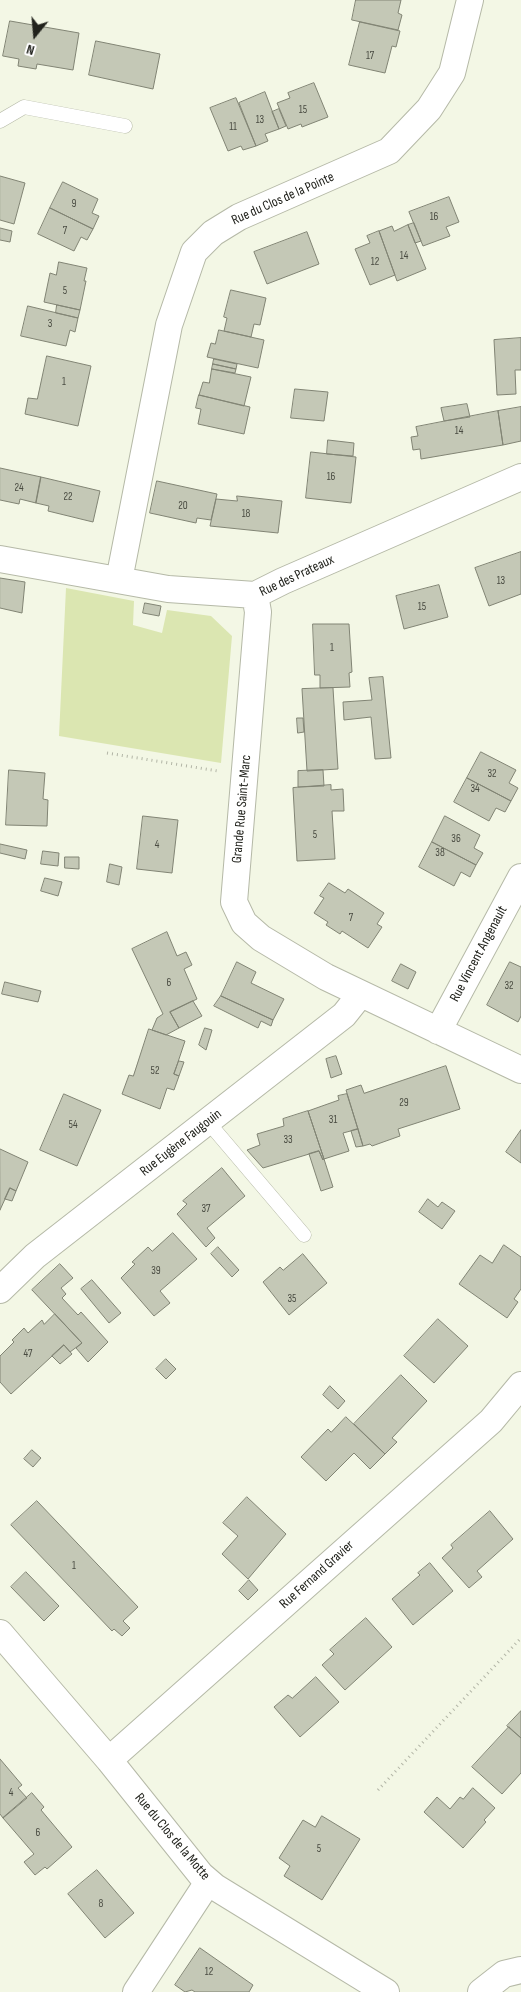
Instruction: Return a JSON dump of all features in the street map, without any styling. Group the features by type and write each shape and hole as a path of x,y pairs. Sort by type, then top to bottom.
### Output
{"street":[{"name":"Rue du Clos de la Pointe","path":"118,580 169,325 194,252 214,233 239,217 389,151 429,109 452,73 470,0"},
{"name":"Rue des Prateaux","path":"0,559 168,589 255,595 275,584 521,478"},
{"name":"Grande Rue Saint-Marc","path":"255,595 258,612 234,902 244,923 261,938 360,995"},
{"name":"Rue Vincent Angenault","path":"438,1031 521,878"},
{"path":"360,995 521,1070"},
{"name":"Rue Eugène Faugouin","path":"0,1290 35,1256 344,1015 360,995"},
{"name":"Rue Fernand Gravier","path":"109,1760 491,1420 521,1385"},
{"name":"Rue du Clos de la Motte","path":"0,1633 109,1760 208,1882 386,1992"},
{"path":"136,1992 208,1882"},
{"path":"481,1992 504,1974 521,1970"}],"lane":[{"path":"0,122 24,107 125,126"},
{"path":"208,1122 304,1235"}],"path":[{"path":"107,753 222,772"},
{"path":"378,1790 521,1638"}],"green space":[{"path":"66,588 134,601 133,625 162,633 167,610 211,616 232,636 221,763 59,736"}],"building":[{"path":"356,0 401,0 398,13 402,15 398,30 352,20"},
{"path":"10,21 79,33 73,70 37,64 36,69 18,66 19,59 3,56"},
{"path":"360,22 400,31 396,47 392,46 385,73 349,65"},
{"path":"96,41 160,54 153,89 89,75"},
{"path":"314,83 328,117 302,127 301,124 288,129 277,103 290,98 288,93"},
{"path":"265,92 279,129 265,134 268,141 256,146 239,103"},
{"path":"236,98 256,146 243,150 241,146 228,151 210,108"},
{"path":"279,109 286,126 279,129 272,112"},
{"path":"0,176 25,183 14,224 0,220"},
{"path":"63,182 98,199 92,213 99,216 93,229 50,208"},
{"path":"449,197 459,222 446,227 450,236 423,246 409,212"},
{"path":"50,208 93,229 87,240 81,237 74,251 38,234"},
{"path":"414,223 421,241 415,243 408,225"},
{"path":"408,225 426,269 397,281 379,231 392,226 394,231"},
{"path":"0,228 12,231 10,242 0,240"},
{"path":"379,231 395,275 370,285 355,249 370,243 367,236"},
{"path":"307,232 319,264 267,284 254,252"},
{"path":"59,262 87,268 80,310 44,302 50,273 56,275"},
{"path":"231,290 266,298 260,325 254,324 251,337 224,331 227,318 224,317"},
{"path":"57,305 80,310 78,318 56,313"},
{"path":"28,306 78,318 75,332 70,330 66,346 21,336"},
{"path":"219,330 264,340 258,368 207,357 211,343 215,344"},
{"path":"521,338 521,370 515,370 516,394 497,395 494,340"},
{"path":"47,356 91,366 78,426 25,414 28,398 37,399"},
{"path":"214,359 237,364 236,369 213,364"},
{"path":"213,364 236,369 235,373 212,369"},
{"path":"212,369 251,377 244,406 199,395 203,382 209,383"},
{"path":"295,389 328,392 324,421 291,418"},
{"path":"199,395 250,407 244,434 198,424 201,409 196,408"},
{"path":"467,404 470,417 444,421 441,408"},
{"path":"521,407 521,441 503,445 498,411"},
{"path":"498,411 503,445 421,459 420,449 413,450 411,437 418,436 416,427"},
{"path":"328,440 354,443 353,456 327,454"},
{"path":"311,452 356,457 351,503 306,498"},
{"path":"0,468 41,477 36,503 20,499 19,504 0,500"},
{"path":"41,477 100,491 93,522 48,511 49,506 36,503"},
{"path":"157,481 217,494 211,520 197,518 196,523 150,513"},
{"path":"237,496 282,501 278,533 210,526 216,499 237,501"},
{"path":"521,552 521,594 489,606 475,568"},
{"path":"0,578 25,582 22,613 0,608"},
{"path":"439,585 448,617 404,629 396,596"},
{"path":"145,603 161,606 159,616 143,613"},
{"path":"313,624 349,624 352,672 349,673 350,687 320,688 320,675 315,675"},
{"path":"383,677 391,758 375,759 371,717 344,720 343,702 372,700 369,678"},
{"path":"333,688 338,769 307,771 302,689"},
{"path":"297,718 303,718 304,732 298,733"},
{"path":"481,752 516,770 509,783 518,788 511,801 467,778"},
{"path":"9,770 45,773 43,799 48,800 47,826 6,825"},
{"path":"323,770 324,786 298,787 298,771"},
{"path":"467,778 511,801 505,812 496,808 489,821 454,802"},
{"path":"331,785 331,790 343,789 344,811 332,811 335,859 297,861 293,788"},
{"path":"143,816 178,820 172,873 137,869"},
{"path":"445,816 480,835 474,848 483,853 476,865 432,842"},
{"path":"432,842 476,865 470,877 461,872 454,886 419,867"},
{"path":"0,844 27,850 25,859 0,853"},
{"path":"43,851 59,853 58,866 41,864"},
{"path":"65,857 79,857 79,869 65,868"},
{"path":"110,864 122,867 119,885 107,882"},
{"path":"45,878 62,882 58,896 41,891"},
{"path":"329,883 345,893 348,889 384,913 377,924 382,927 368,948 342,931 340,934 326,925 328,922 314,913 324,898 320,896"},
{"path":"167,932 177,956 186,952 192,965 184,969 197,999 170,1012 179,1028 166,1035 152,1030 157,1018 163,1014 132,949"},
{"path":"237,962 256,972 251,983 284,999 273,1020 221,996"},
{"path":"510,962 521,967 521,1016 518,1022 487,1005"},
{"path":"401,964 416,972 408,989 392,981"},
{"path":"5,982 41,991 38,1002 2,994"},
{"path":"221,996 273,1020 271,1026 261,1021 258,1028 214,1006"},
{"path":"193,1001 202,1016 179,1028 170,1012"},
{"path":"205,1028 212,1030 206,1050 199,1045"},
{"path":"149,1029 185,1041 174,1074 179,1076 174,1090 167,1088 160,1109 122,1094 129,1075 133,1076"},
{"path":"336,1056 342,1074 331,1078 326,1059"},
{"path":"179,1061 184,1062 179,1076 174,1074"},
{"path":"446,1066 460,1109 398,1129 400,1136 372,1146 370,1144 363,1146 346,1090 361,1085 364,1093"},
{"path":"64,1094 101,1110 77,1166 40,1150"},
{"path":"347,1094 358,1129 343,1133 349,1151 324,1159 308,1111 339,1100 338,1096"},
{"path":"308,1111 324,1159 319,1151 263,1168 247,1150 260,1145 257,1134 284,1126 283,1119"},
{"path":"358,1129 363,1146 356,1147 351,1131"},
{"path":"521,1130 521,1163 506,1152"},
{"path":"0,1149 28,1162 16,1191 10,1188 0,1210"},
{"path":"319,1151 324,1159 333,1187 321,1191 309,1154"},
{"path":"222,1168 245,1196 207,1228 215,1238 206,1247 177,1214 187,1204 183,1201"},
{"path":"10,1188 16,1191 12,1201 5,1199"},
{"path":"428,1199 438,1207 442,1202 455,1211 442,1229 419,1212"},
{"path":"173,1233 197,1259 160,1291 170,1303 154,1316 121,1278 135,1264 132,1262 148,1247 152,1251"},
{"path":"504,1245 521,1257 521,1289 514,1299 518,1302 507,1318 459,1284 480,1255 492,1263"},
{"path":"218,1247 239,1270 232,1277 211,1254"},
{"path":"303,1254 327,1283 289,1315 263,1282 280,1267 283,1270"},
{"path":"60,1264 73,1278 61,1288 66,1294 62,1298 78,1315 81,1312 108,1342 88,1362 76,1348 82,1343 32,1290"},
{"path":"92,1280 121,1313 109,1323 81,1289"},
{"path":"55,1314 82,1343 70,1352 64,1345 11,1394 0,1382 0,1356 14,1342 12,1340 24,1328 28,1333 42,1320 44,1324"},
{"path":"438,1319 468,1346 434,1383 404,1356"},
{"path":"64,1345 72,1354 60,1364 52,1356"},
{"path":"166,1359 176,1369 166,1379 156,1369"},
{"path":"401,1375 427,1401 392,1438 397,1442 385,1454 354,1424"},
{"path":"330,1386 345,1401 338,1409 323,1395"},
{"path":"346,1417 385,1454 370,1469 354,1453 326,1481 301,1457 328,1429 331,1432"},
{"path":"32,1450 41,1458 33,1467 24,1459"},
{"path":"247,1497 286,1534 248,1579 222,1554 238,1536 223,1523"},
{"path":"37,1501 138,1607 123,1621 130,1628 122,1636 114,1629 112,1631 11,1525"},
{"path":"490,1511 513,1539 477,1571 482,1577 469,1588 442,1558 453,1548 451,1545"},
{"path":"430,1563 453,1591 413,1625 392,1599 420,1575 418,1573"},
{"path":"26,1572 59,1606 44,1621 11,1587"},
{"path":"249,1580 258,1590 248,1600 239,1591"},
{"path":"366,1618 392,1647 345,1690 322,1665 334,1654 330,1650"},
{"path":"316,1677 339,1702 300,1737 274,1707 288,1695 292,1698"},
{"path":"521,1711 521,1738 507,1726"},
{"path":"509,1727 521,1738 521,1773 502,1794 472,1767"},
{"path":"0,1759 22,1785 18,1788 27,1798 3,1818 0,1814"},
{"path":"473,1788 495,1808 484,1820 486,1822 463,1848 424,1812 437,1797 450,1809 460,1797 463,1799"},
{"path":"32,1793 44,1807 41,1810 72,1847 47,1869 45,1867 35,1875 24,1862 34,1854 3,1818"},
{"path":"322,1816 360,1839 322,1900 284,1876 290,1866 279,1858 303,1820 315,1827"},
{"path":"97,1870 134,1913 105,1938 68,1894"},
{"path":"200,1948 253,1985 249,1992 195,1992 192,1990 185,1992 175,1985"}]}
